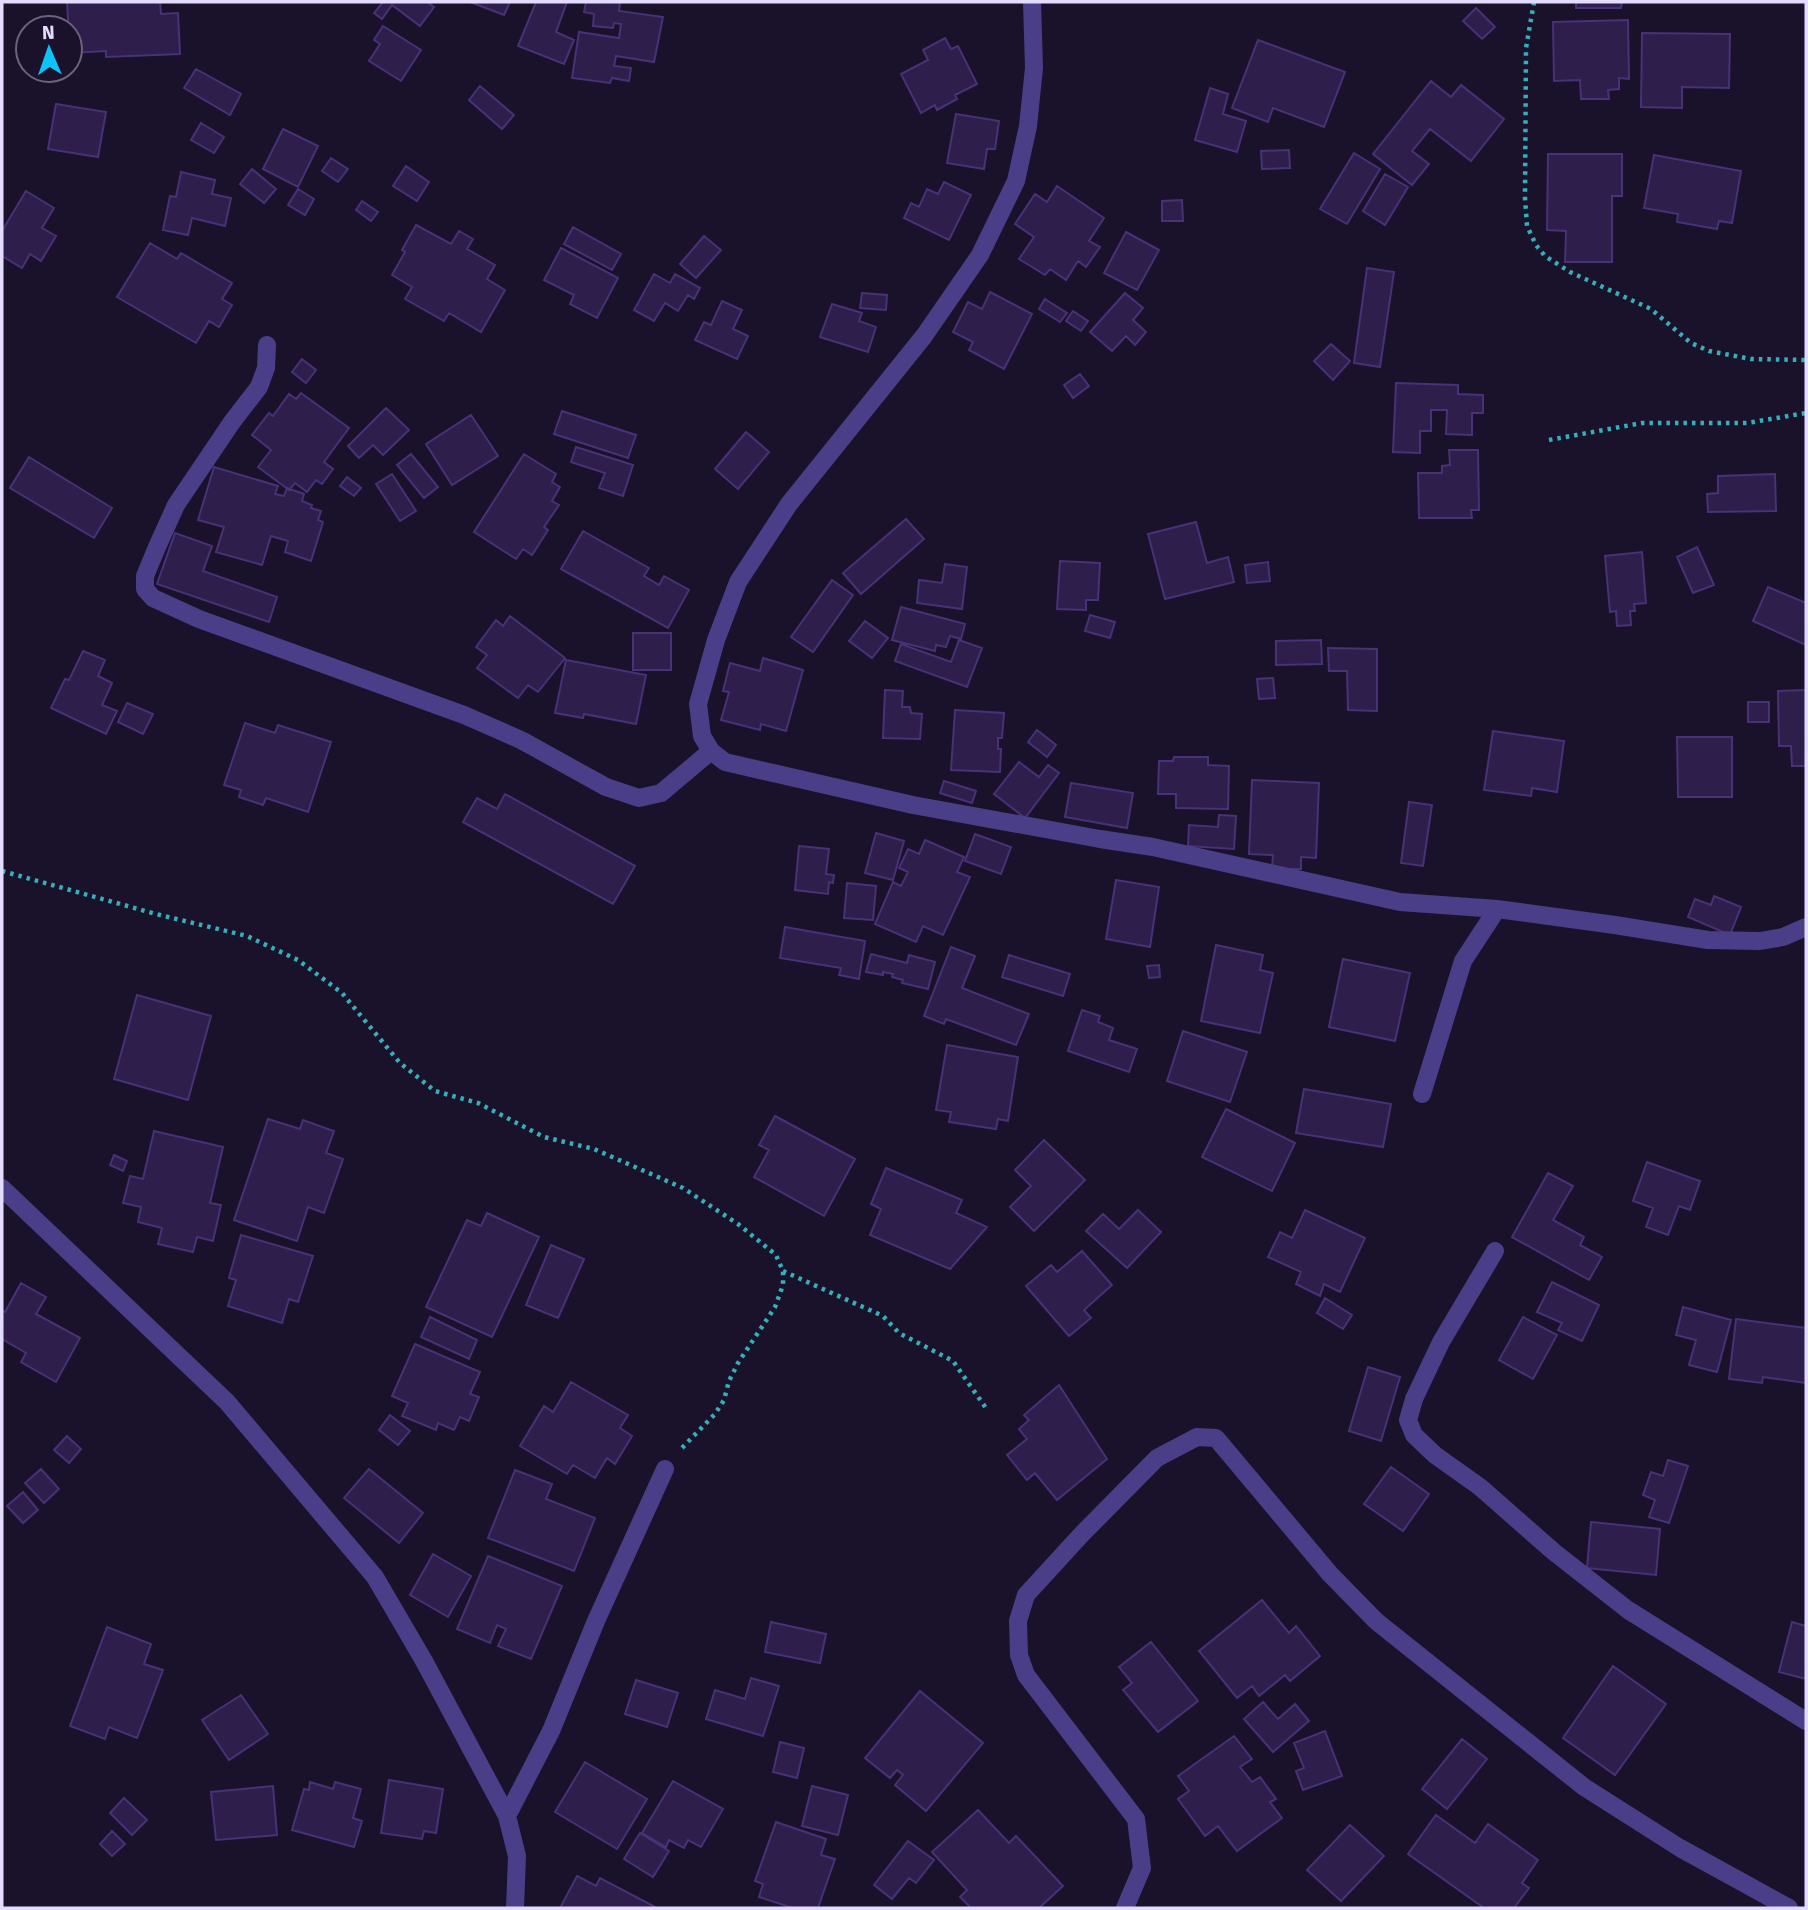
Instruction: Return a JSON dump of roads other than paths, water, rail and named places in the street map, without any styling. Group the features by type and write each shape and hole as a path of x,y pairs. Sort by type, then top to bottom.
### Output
{"street":[{"path":"1032,2 1034,68 1028,126 1016,181 980,255 959,286 924,336 789,504 738,582 716,640 698,704 702,736 711,751 725,762 913,805 1153,847 1400,902 1497,909 1708,940 1760,941 1783,937 1806,927"},
{"path":"267,345 266,368 259,387 232,422 171,515 145,576 145,589 153,598 212,624 464,715 521,740 606,787 639,798 661,793 711,751"},
{"path":"1422,1094 1463,961 1497,909"},
{"path":"2,1188 227,1402 375,1577 424,1661 507,1816 517,1856 515,1908"},
{"path":"1495,1251 1441,1342 1414,1399 1408,1420 1414,1435 1435,1455 1480,1487 1554,1552 1628,1610 1806,1721"},
{"path":"1125,1908 1142,1868 1136,1819 1026,1675 1019,1655 1018,1621 1026,1595 1116,1498 1157,1458 1197,1437 1216,1438 1329,1574 1376,1621 1508,1727 1584,1787 1680,1848 1789,1908"},
{"path":"507,1816 551,1731 596,1621 665,1469"}]}
